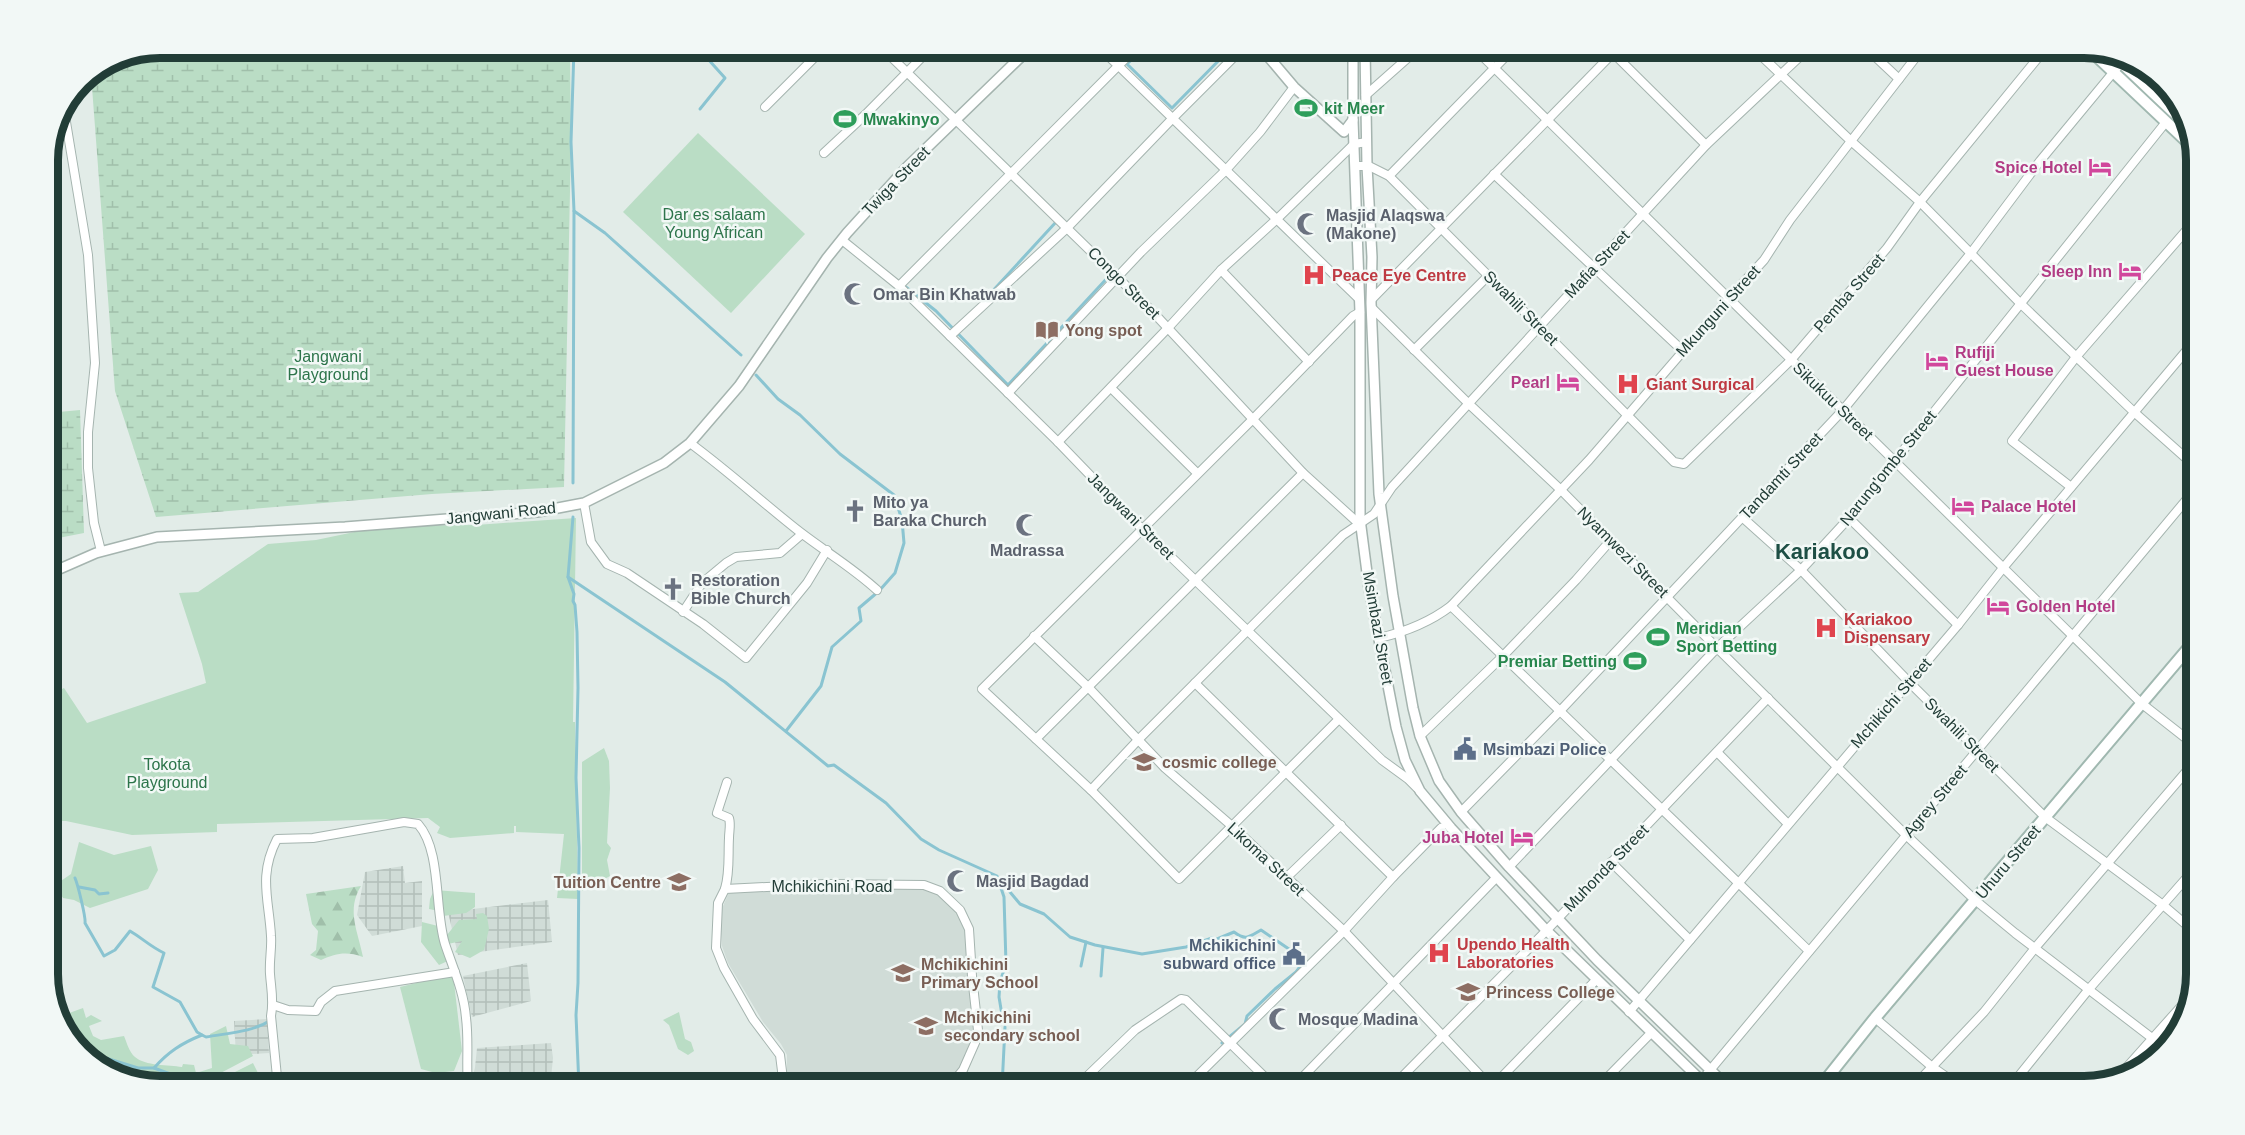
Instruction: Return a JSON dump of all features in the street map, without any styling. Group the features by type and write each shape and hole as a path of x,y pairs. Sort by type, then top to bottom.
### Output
{"main road":[{"path":"2100,59 2185,140"},
{"path":"2126,67 2176,114"},
{"name":"Uhuru Street","path":"1829,1076 1875,1018 2186,651"}],"street":[{"path":"765,107 814,58"},
{"name":"Congo Street","path":"892,58 1118,277 1303,473 1346,514 1356,521 1361,520"},
{"path":"824,153 921,58"},
{"name":"Twiga Street","path":"842,240 907,167 1019,58"},
{"path":"1110,58 1225,171 1278,218 1359,299"},
{"path":"898,286 1126,58"},
{"path":"950,336 1067,228 1233,58"},
{"path":"1269,58 1294,87 1344,132 1353,120"},
{"name":"Msimbazi Street","path":"1353,58 1360,312 1361,520 1369,588 1396,727 1405,760 1420,791 1451,828 1546,930 1693,1076"},
{"name":"Msimbazi Street","path":"1365,58 1380,506 1383,536 1420,736 1439,781 1461,812 1557,919 1716,1076"},
{"path":"1366,95 1408,58"},
{"name":"Sikukuu Street","path":"1484,58 2141,703 2186,738"},
{"path":"1389,176 1504,58"},
{"path":"1372,303 1440,229 1607,58"},
{"path":"1623,58 1706,145"},
{"path":"1764,58 1851,141 1920,202 2076,357 2186,458"},
{"name":"Mafia Street","path":"1361,520 1374,514 1392,487 1706,145 1798,58"},
{"path":"1877,58 1899,79"},
{"name":"Mkunguni Street","path":"1379,638 1400,633 1441,614 1452,606 1562,490 1764,260 1790,220 1915,58"},
{"name":"Pemba Street","path":"1628,414 1674,462 1684,464 1791,360 1887,248 1920,202 2038,58"},
{"name":"Tandamti Street","path":"1461,812 1560,711 1843,410 1971,253 2040,161 2119,65"},
{"path":"1008,393 1118,277 1225,171 1260,132 1294,87"},
{"path":"66,121 88,255 95,363 88,432 88,468 94,523 101,551"},
{"name":"Narung'ombe Street","path":"1509,867 1717,648 1802,570 1849,518 2166,122"},
{"path":"1058,442 1221,270 1354,144 1367,142"},
{"name":"Swahili Street","path":"1355,166 1367,166 1389,176 1628,414"},
{"path":"1494,174 1683,351"},
{"path":"2071,487 2012,441 2076,357 2186,231"},
{"name":"Jangwani Road","path":"59,569 101,551 158,537 495,516 537,512 584,503 664,463 690,443 739,386 814,276 842,240"},
{"name":"Jangwani Street","path":"842,240 898,286 1058,442 1142,529 1382,760 1408,778 1420,791"},
{"path":"1221,270 1310,362"},
{"path":"1414,350 1488,276"},
{"name":"Nyamwezi Street","path":"1372,303 1414,350 1562,490 1717,648 1975,900 2160,1043"},
{"path":"1340,719 1179,879 1091,790 982,689 1310,362 1353,316 1360,312"},
{"name":"Mchikichi Street","path":"1629,1012 1958,625 2003,568 2186,351"},
{"path":"1111,388 1197,473"},
{"path":"690,443 736,478 802,534 827,550 877,590"},
{"path":"1036,739 1303,473"},
{"name":"Agrey Street","path":"1707,1076 2186,500"},
{"path":"584,503 591,542 607,564 627,573 746,658 807,583 827,550"},
{"name":"Swahili Street","path":"1742,517 1802,570 1909,682 2045,817 2186,925"},
{"path":"1849,518 1958,625"},
{"path":"1091,790 1195,683 1361,520"},
{"path":"683,612 702,583 726,562 736,557 780,553 802,534"},
{"path":"1420,736 1503,656 1611,540"},
{"path":"1452,606 1809,951"},
{"name":"Likoma Street","path":"1034,636 1088,687 1165,768 1233,827 1344,931 1481,1076"},
{"path":"1195,683 1394,877"},
{"name":"Muhonda Street","path":"1403,1076 1557,919 1768,698"},
{"path":"1717,752 1788,824"},
{"path":"1922,1076 1984,1012 2035,948 2186,772"},
{"path":"727,782 717,813 731,821 725,889 718,903 716,948 724,968 753,1019 780,1055 783,1076"},
{"path":"277,1076 271,1016 273,1005 269,970 270,915 266,906 266,875 277,839 313,838 404,822 418,824 423,830 434,859 444,943 455,972 466,1017 468,1076"},
{"path":"1286,878 1341,825"},
{"path":"1197,1076 1344,931 1441,828"},
{"path":"1611,862 1690,939"},
{"path":"1304,1076 1495,879"},
{"path":"2019,1076 2089,989 2186,879"},
{"name":"Mchikichini Road","path":"725,889 826,884 924,885 940,891 960,910 969,929 978,1036 958,1076"},
{"path":"273,1005 288,1010 316,1011 321,1002 335,991 455,972"},
{"path":"1503,1076 1597,979"},
{"path":"1087,1076 1135,1030 1181,999 1186,1000 1264,1076"},
{"path":"2126,1068 2181,1006"},
{"path":"1875,1018 1945,1076"},
{"path":"1609,1076 1651,1033"}],"shaded area":[{"path":"403,866 405,883 422,881 422,926 372,936 357,915 365,872"},
{"name":"Mchikichini Primary School","path":"830,886 933,887 958,910 965,928 967,954 977,1004 978,1030 968,1057 955,1076 787,1076 787,1055 763,1022 728,963 722,946 720,913 730,890"},
{"path":"548,900 552,942 458,955 448,912"},
{"path":"527,963 531,1001 472,1017 463,976"},
{"path":"267,1019 269,1053 236,1055 234,1021"},
{"path":"551,1043 553,1058 551,1076 474,1076 477,1048"}],"green space":[{"name":"Jangwani Playground","path":"160,58 570,58 571,142 564,487 432,494 156,517 115,391 92,85 104,76 121,66 140,60"},
{"name":"Dar es salaam Young African","path":"698,133 805,234 731,313 623,212"},
{"path":"80,410 84,533 59,538 59,412"},
{"name":"Tokota Playground","path":"576,518 573,722 575,722 578,899 557,898 564,834 516,832 516,826 514,826 514,833 450,838 437,833 440,827 428,818 217,824 217,832 132,835 59,821 59,690 64,688 87,723 206,683 179,593 198,592 268,544 316,540 383,526 476,525"},
{"path":"604,748 609,761 607,843 611,848 607,860 610,876 582,891 582,762"},
{"path":"79,842 114,855 151,846 158,870 148,889 90,908 74,900 63,898 59,892 59,882 71,874"},
{"path":"361,886 354,904 354,921 363,957 342,954 321,960 310,955 316,950 318,931 312,924 306,894"},
{"path":"434,890 475,893 475,907 466,913 443,916 439,911 429,909"},
{"path":"483,913 487,916 489,929 484,950 470,958 455,952 462,941 443,945 446,938 441,947 444,953 448,952 452,959 439,965 421,942 422,922 438,926 437,932 447,935 459,920 477,919 476,914"},
{"path":"453,974 462,1051 454,1071 436,1073 421,1069 400,987"},
{"path":"83,1008 86,1018 91,1015 102,1021 89,1026 93,1036 101,1040 124,1036 133,1055 139,1060 157,1065 182,1067 183,1064 194,1065 196,1073 212,1068 210,1034 226,1026 230,1044 248,1046 253,1056 215,1076 147,1076 115,1066 93,1051 76,1031 67,1014"},
{"path":"679,1012 685,1039 691,1042 694,1051 688,1055 678,1049 669,1025 663,1020"},
{"path":"253,1063 260,1076 227,1076"}],"waterway":[{"path":"573,483 574,211 571,142 574,58"},
{"path":"700,109 725,78 707,58"},
{"path":"1022,62 1026,58"},
{"path":"1133,58 1127,64 1172,108 1221,58"},
{"path":"574,211 605,233 741,355"},
{"path":"988,296 1056,222"},
{"path":"902,284 936,311 1008,385 1110,275 1108,273"},
{"path":"756,375 778,399 800,415 840,454 894,495 902,520 904,543 895,573 859,608 861,621 832,647 821,686 786,731"},
{"path":"573,517 568,577 574,594 577,632 576,778 579,848 576,1015 579,1076"},
{"path":"568,577 725,682 828,766 834,765 886,803 921,839 939,850 997,876 1004,897 1006,964 1000,982 999,997 1003,1021"},
{"path":"75,878 82,901 85,923 104,956 115,950 130,931 164,953 153,987 180,1002 197,1032 202,1035"},
{"path":"1000,880 1020,904 1044,914 1070,937 1095,945 1142,954 1186,947 1234,932 1248,937 1261,930 1305,960 1296,972 1247,1016 1245,1024 1222,1043"},
{"path":"79,887 95,890 99,894 108,893"},
{"path":"1081,966 1086,942"},
{"path":"1101,976 1103,948"},
{"path":"100,1056 138,1068 154,1068 176,1048 202,1035 206,1037 240,1032 271,1020"},
{"path":"1003,1076 1005,1027"},
{"path":"154,1068 176,1076"}],"place":[{"name":"kit Meer","path":"1306,108"},
{"name":"Mwakinyo","path":"845,119"},
{"name":"Spice Hotel","path":"2100,167"},
{"name":"Masjid Alaqswa (Makone)","path":"1308,224"},
{"name":"Sleep Inn","path":"2130,271"},
{"name":"Peace Eye Centre","path":"1314,275"},
{"name":"Omar Bin Khatwab","path":"855,294"},
{"name":"Yong spot","path":"1047,330"},
{"name":"Rufiji Guest House","path":"1937,361"},
{"name":"Pearl","path":"1568,382"},
{"name":"Giant Surgical","path":"1628,384"},
{"name":"Palace Hotel","path":"1963,506"},
{"name":"Mito ya Baraka Church","path":"855,511"},
{"name":"Madrassa","path":"1027,525"},
{"name":"Restoration Bible Church","path":"673,589"},
{"name":"Golden Hotel","path":"1998,606"},
{"name":"Kariakoo Dispensary","path":"1826,628"},
{"name":"Meridian Sport Betting","path":"1658,637"},
{"name":"Premiar Betting","path":"1635,661"},
{"name":"Msimbazi Police","path":"1465,749"},
{"name":"cosmic college","path":"1144,762"},
{"name":"Juba Hotel","path":"1522,837"},
{"name":"Masjid Bagdad","path":"958,881"},
{"name":"Tuition Centre","path":"679,882"},
{"name":"Upendo Health Laboratories","path":"1439,953"},
{"name":"Mchikichini subward office","path":"1294,954"},
{"name":"Mchikichini Primary School","path":"903,973"},
{"name":"Princess College","path":"1468,992"},
{"name":"Mosque Madina","path":"1280,1019"},
{"name":"Mchikichini secondary school","path":"926,1026"}],"district":[{"name":"Kariakoo","path":"1822,551"}]}
